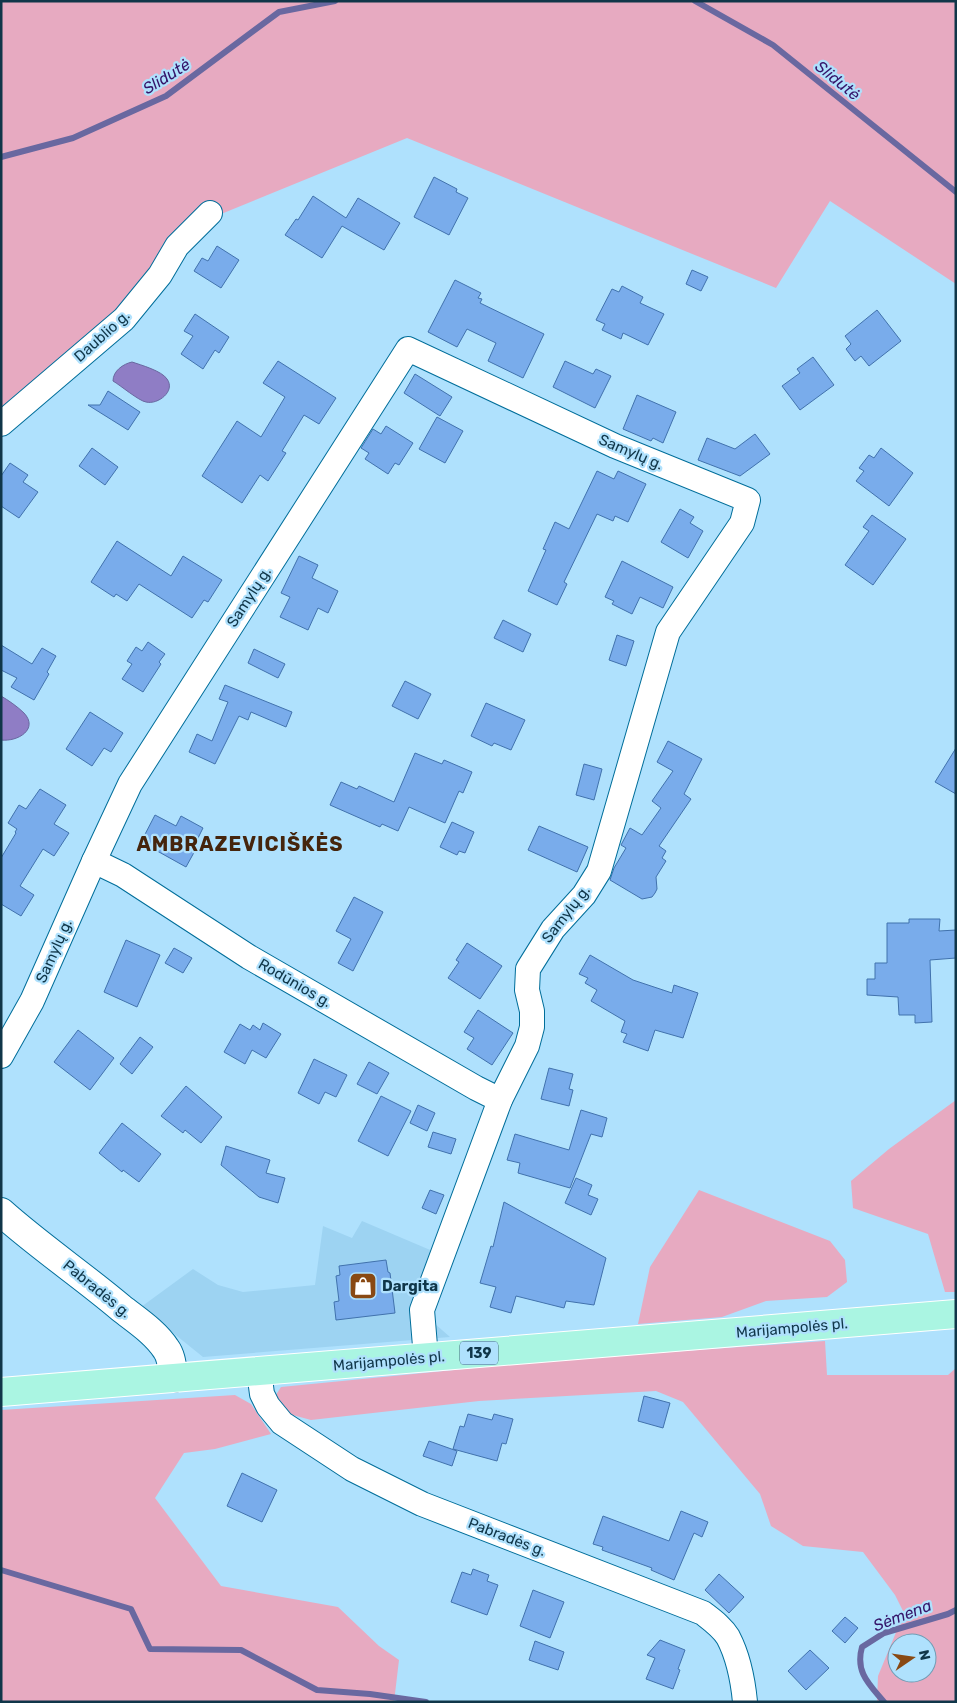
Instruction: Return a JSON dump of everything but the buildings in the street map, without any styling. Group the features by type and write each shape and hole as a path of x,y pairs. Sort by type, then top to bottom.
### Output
{"main road":[{"name":"Marijampolės pl.","path":"1,1392 956,1314"}],"street":[{"name":"Daublio g.","path":"1,424 124,319 160,275 178,246 210,213"},
{"name":"Samylų g.","path":"1,1056 32,1001 130,784 408,350 615,446 748,500 742,523 668,632 599,871 584,895 553,929 528,969 532,1027 527,1046 500,1100 422,1310 426,1358"},
{"name":"Rodūnios g.","path":"94,861 123,875 249,957 500,1100"},
{"name":"Pabradės g.","path":"1,1212 150,1331 167,1349 174,1378"},
{"name":"Pabradės g.","path":"259,1371 262,1394 268,1406 282,1423 352,1469 422,1504 703,1613 717,1624 727,1637 738,1666 744,1702"}],"shaded area":[{"path":"1,1 956,1 956,284 830,201 776,288 407,138 177,232 124,307 1,412"},
{"path":"132,362 161,373 167,379 169,388 164,396 156,401 146,402 113,381 113,377 119,368"},
{"path":"1,696 19,708 28,719 28,729 20,737 1,740"},
{"path":"956,1100 956,1292 945,1292 928,1234 853,1208 851,1181 889,1149"},
{"path":"699,1190 830,1241 845,1260 847,1282 827,1297 766,1301 722,1317 638,1324 650,1267"},
{"path":"362,1221 449,1258 431,1304 434,1323 450,1337 203,1357 141,1307 193,1269 218,1285 243,1292 315,1285 323,1226 352,1238"},
{"path":"825,1341 827,1375 948,1375 956,1368 956,1702 877,1702 878,1676 887,1654 887,1683 937,1683 937,1633 896,1633 904,1613 895,1595 863,1552 803,1546 771,1526 760,1494 683,1402 656,1391 479,1401 311,1420 289,1414 274,1398 281,1387 557,1360"},
{"path":"235,1395 251,1404 271,1434 215,1449 184,1453 155,1498 221,1586 338,1607 379,1646 399,1660 394,1702 1,1702 1,1410"}],"waterway":[{"name":"Slidutė","path":"1,157 73,138 166,96 279,12 335,1"},
{"name":"Slidutė","path":"695,1 773,45 956,192"},
{"path":"1,1570 131,1609 150,1649 241,1650 317,1690 370,1694 426,1702"},
{"name":"Sėmena","path":"884,1702 862,1671 860,1664 862,1647 884,1633 956,1610"}],"place":[{"name":"Dargita","path":"363,1286"}],"district":[{"name":"AMBRAZEVICIŠKĖS","path":"240,844"}]}
